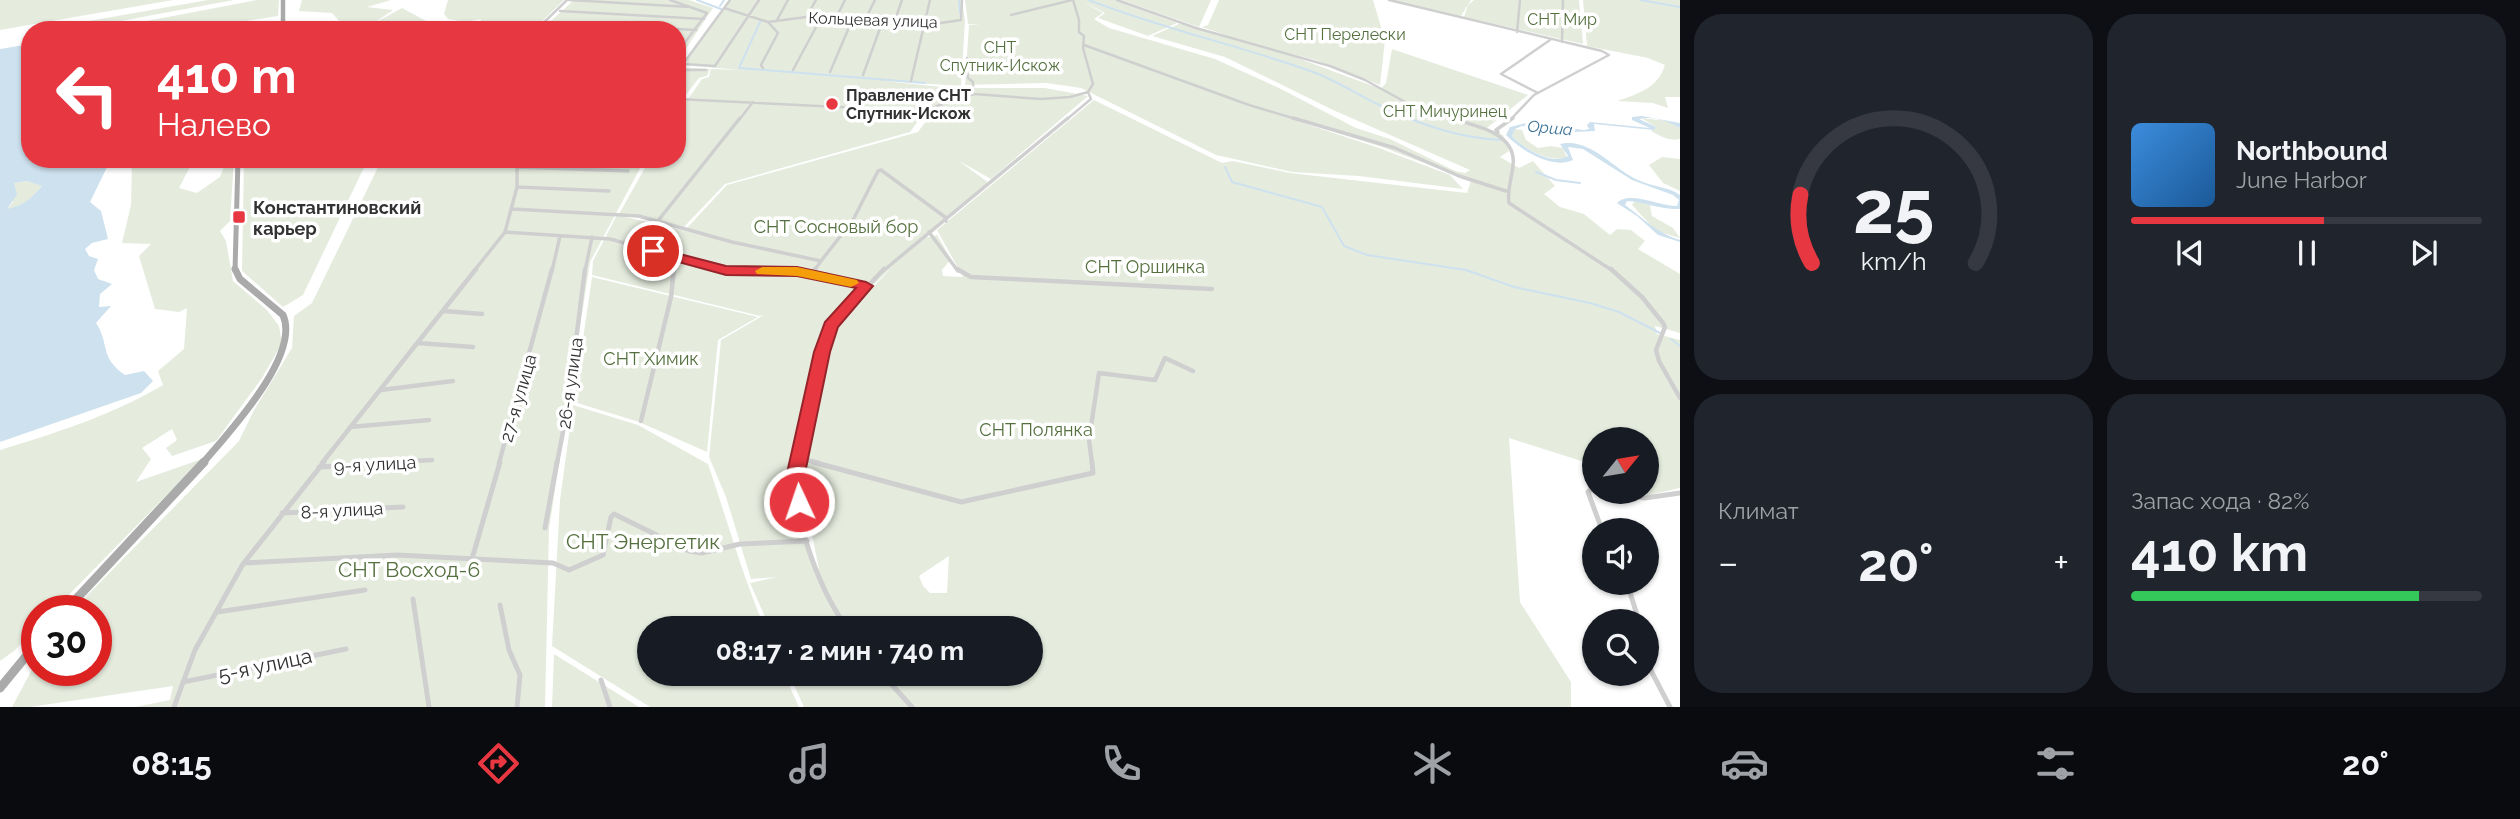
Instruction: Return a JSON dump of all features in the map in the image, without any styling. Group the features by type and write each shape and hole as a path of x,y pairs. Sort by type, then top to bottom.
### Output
{"main road":[{"path":"283,0 283,21"},
{"path":"80,595 203,465 272,371 287,339 286,323 279,310 234,272 238,168"},
{"path":"0,688 21,662"}],"street":[{"path":"546,21 568,0 690,7"},
{"path":"626,4 630,0"},
{"path":"670,0 707,13 687,42"},
{"path":"686,60 730,0"},
{"path":"686,64 715,66 760,0"},
{"path":"776,21 788,0"},
{"path":"807,17 816,0"},
{"path":"837,16 845,0"},
{"path":"866,18 875,0"},
{"path":"895,20 902,0"},
{"path":"912,81 930,0"},
{"name":"Кольцевая улица","path":"724,8 768,22 837,16 925,23 961,19 962,0"},
{"path":"686,99 922,111 934,110 950,101 973,94 1036,99 1080,96 1088,92 1093,84 1083,45 1084,36 1079,32 1079,20 1072,0 1011,15"},
{"path":"1117,0 1205,31 1330,66 1371,82 1402,103 1417,109 1463,124 1498,131 1511,147 1513,155 1514,166 1506,191 1509,203 1589,251 1625,279 1655,310 1665,327 1656,350 1659,361 1680,398"},
{"path":"1389,0 1460,15 1609,55 1538,93 1498,131"},
{"path":"1517,32 1520,0"},
{"path":"1562,42 1563,0"},
{"path":"560,11 704,19"},
{"path":"793,70 822,16"},
{"path":"830,72 853,17"},
{"path":"863,75 883,19"},
{"path":"764,68 761,65 778,33 768,22"},
{"path":"686,29 696,30"},
{"path":"1538,93 1501,74 1550,39"},
{"path":"1083,45 1249,104 1395,148 1449,172 1506,191"},
{"path":"967,58 968,78 973,82 973,94"},
{"path":"686,70 706,70"},
{"path":"838,616 832,607 807,541 801,520 796,473 816,377 831,325 866,286 1091,99 1088,92"},
{"path":"657,222 753,102"},
{"path":"174,707 195,650 243,564 505,232 517,187 517,168"},
{"path":"545,168 628,171"},
{"path":"812,274 853,220 878,171 881,170 946,221"},
{"path":"517,187 609,191"},
{"path":"512,209 620,214 821,261"},
{"path":"505,232 610,239 726,271 797,271 866,286"},
{"path":"929,232 958,271 971,277 1212,289"},
{"name":"27-я улица","path":"472,559 549,287 560,236"},
{"name":"26-я улица","path":"544,528 566,411 592,237"},
{"path":"641,421 671,297 675,257"},
{"path":"443,311 482,314"},
{"path":"418,342 473,347"},
{"path":"800,454 807,460 961,502 981,498 1093,473 1089,440 1099,373 1155,380 1165,358 1194,371"},
{"path":"380,390 453,381"},
{"path":"351,428 429,421"},
{"name":"9-я улица","path":"319,467 432,460"},
{"path":"1659,496 1680,493"},
{"name":"8-я улица","path":"282,513 403,507"},
{"path":"243,564 397,555 553,563 569,570 603,555 611,517 614,514 689,551 702,553 740,544 807,541"},
{"path":"216,612 365,590"},
{"path":"413,599 429,707"},
{"path":"500,605 509,650 520,675 517,707"},
{"name":"5-я улица","path":"183,682 346,649"},
{"path":"601,680 610,707"},
{"path":"893,686 912,707"},
{"path":"1659,686 1670,707"}],"green space":[{"path":"0,0 173,0 52,21 21,21 21,26 0,30"},
{"path":"208,0 234,0 121,21 89,21"},
{"path":"257,0 279,0 278,16 246,21 146,21"},
{"path":"302,0 391,0 367,7 393,10 377,21 339,21 332,13 299,11"},
{"path":"448,0 564,0 542,21 459,21 448,19 444,14"},
{"path":"574,0 689,0 713,8 686,48 686,21 551,21"},
{"path":"729,0 962,0 965,21 961,86 884,81 952,88 1045,88 1088,96 991,179 959,161 989,183 921,239 937,235 951,259 942,270 943,276 963,277 937,230 1094,100 1222,163 1233,161 1290,173 1467,193 1471,181 1382,147 1258,108 1450,175 1463,189 1359,176 1292,172 1216,155 1081,88 1046,83 965,85 969,25 980,25 968,24 965,0 1115,0 1177,23 1148,36 1098,18 1105,13 1082,1 1103,13 1094,19 1109,28 1215,59 1356,128 1390,139 1455,171 1465,173 1470,170 1333,110 1225,57 1152,36 1181,23 1231,37 1202,27 1208,25 1219,0 1373,0 1385,40 1380,85 1316,60 1276,50 1381,89 1386,83 1392,49 1528,95 1487,128 1503,135 1509,151 1500,157 1519,168 1533,161 1555,186 1544,194 1560,207 1584,214 1610,235 1617,229 1631,230 1645,241 1638,249 1680,274 1680,333 1655,326 1657,334 1680,340 1680,488 1659,493 1659,427 1582,427 1582,461 1509,438 1520,602 1571,682 1571,707 804,707 794,686 1043,686 1043,616 765,616 750,583 777,577 751,579 726,497 709,457 721,340 764,315 592,275 593,261 617,215 742,244 686,229 727,185 918,132 934,110 927,104 931,96 920,102 926,110 910,132 725,184 684,227 619,214 645,168 686,168 686,102 702,79 709,77 711,69 740,70 686,65 686,61","holes":["893,266 834,329 801,481 819,569 816,570 792,475 832,325","949,556 947,593 930,593 919,576"]},
{"path":"1121,0 1211,0 1199,27"},
{"path":"1392,0 1471,0 1461,16"},
{"name":"СНТ Мир","path":"1474,0 1579,0 1583,44 1464,17 1468,5"},
{"path":"1583,0 1680,0 1680,97 1665,97 1668,108 1653,103 1617,101 1640,93 1652,85 1665,65 1648,58 1587,46"},
{"path":"402,8 426,21 378,21"},
{"path":"686,68 710,69 707,76 699,78 686,95"},
{"path":"1641,118 1667,121 1680,128 1680,139 1669,139 1654,133 1651,131 1656,127"},
{"path":"1515,129 1522,130 1526,140 1538,148 1563,148 1567,158 1552,158 1530,150 1512,136"},
{"path":"1662,157 1680,159 1680,191 1663,183 1649,165"},
{"path":"132,168 189,168 179,188 197,193 220,177 224,168 233,168 230,221 220,231 226,241 233,281 267,310 279,326 282,343 262,378 216,441 172,456 166,448 177,440 172,429 142,448 151,459 136,482 202,459 69,595 21,595 21,644 0,661 0,450 83,422 144,396 163,385 158,371 184,349 187,308 179,312 155,309 139,256 151,244 122,243 131,205"},
{"path":"244,168 364,168 303,295 283,307 242,271"},
{"name":"СНТ Восход-6","path":"378,168 640,168 590,262 549,529 545,707 135,707 170,700 173,686 30,707 12,707 23,686 112,686 112,595 88,595 239,441 253,412 292,348 294,316 312,303"},
{"path":"27,181 43,185 27,201 6,210 13,202 13,183"},
{"path":"1635,201 1653,206 1650,206 1652,216 1673,228 1680,238 1656,231 1632,205"},
{"name":"СНТ Химик","path":"592,277 758,317 718,340 707,452 639,422 574,402"},
{"name":"СНТ Энергетик","path":"573,405 638,425 708,464 760,616 637,616 637,686 789,686 799,707 650,707 552,646 560,500"},
{"path":"554,654 639,707 552,707"}],"water":[{"path":"21,46 21,168 107,168 90,202 101,211 108,239 92,243 85,249 89,256 98,259 94,270 98,279 112,284 100,294 99,307 111,306 96,323 111,362 125,375 144,371 153,381 141,393 0,442 0,49","holes":["27,181 42,186 19,205 7,209 17,195 14,183"]},
{"name":"Орша","path":"1642,116 1680,123 1680,128 1660,120 1644,118 1639,119 1656,127 1654,130 1594,124 1595,131 1575,132 1522,126 1515,129 1512,136 1538,155 1554,159 1568,156 1560,144 1581,145 1638,180 1680,195 1680,209 1627,201 1625,205 1658,230 1680,242 1658,235 1617,203 1622,199 1636,198 1677,206 1679,200 1673,195 1632,180 1583,149 1568,147 1573,160 1555,162 1537,157 1506,135 1510,127 1526,123 1584,130 1589,129 1587,125 1590,122 1650,128 1632,120 1632,117"}],"waterway":[{"path":"697,0 721,9"},
{"path":"720,6 724,0"},
{"path":"959,0 960,13"},
{"path":"1089,0 1144,20 1313,72 1390,110 1437,129 1470,137 1503,140"},
{"path":"1640,0 1680,7"},
{"path":"761,20 739,68 925,83"},
{"path":"1225,167 1232,182 1322,207 1344,246 1367,255 1466,270 1514,287 1590,303 1619,312 1660,333"},
{"path":"1536,172 1556,180 1580,183"},
{"path":"1671,339 1680,346"}],"slow traffic":[{"path":"762,271 797,271 851,283"}],"place":[{"name":"Правление СНТ Спутник-Искож","path":"832,104"},
{"name":"Константиновский карьер","path":"239,217"}],"route":[{"path":"653,251 726,271 797,271 866,286 831,325 822,352 796,473 799,502"}],"park label":[{"name":"СНТ Перелески","path":"1345,34"},
{"name":"СНТ Спутник-Искож","path":"1000,56"},
{"name":"СНТ Мичуринец","path":"1445,111"},
{"name":"СНТ Сосновый бор","path":"836,226"},
{"name":"СНТ Оршинка","path":"1145,266"},
{"name":"СНТ Полянка","path":"1036,429"}]}
